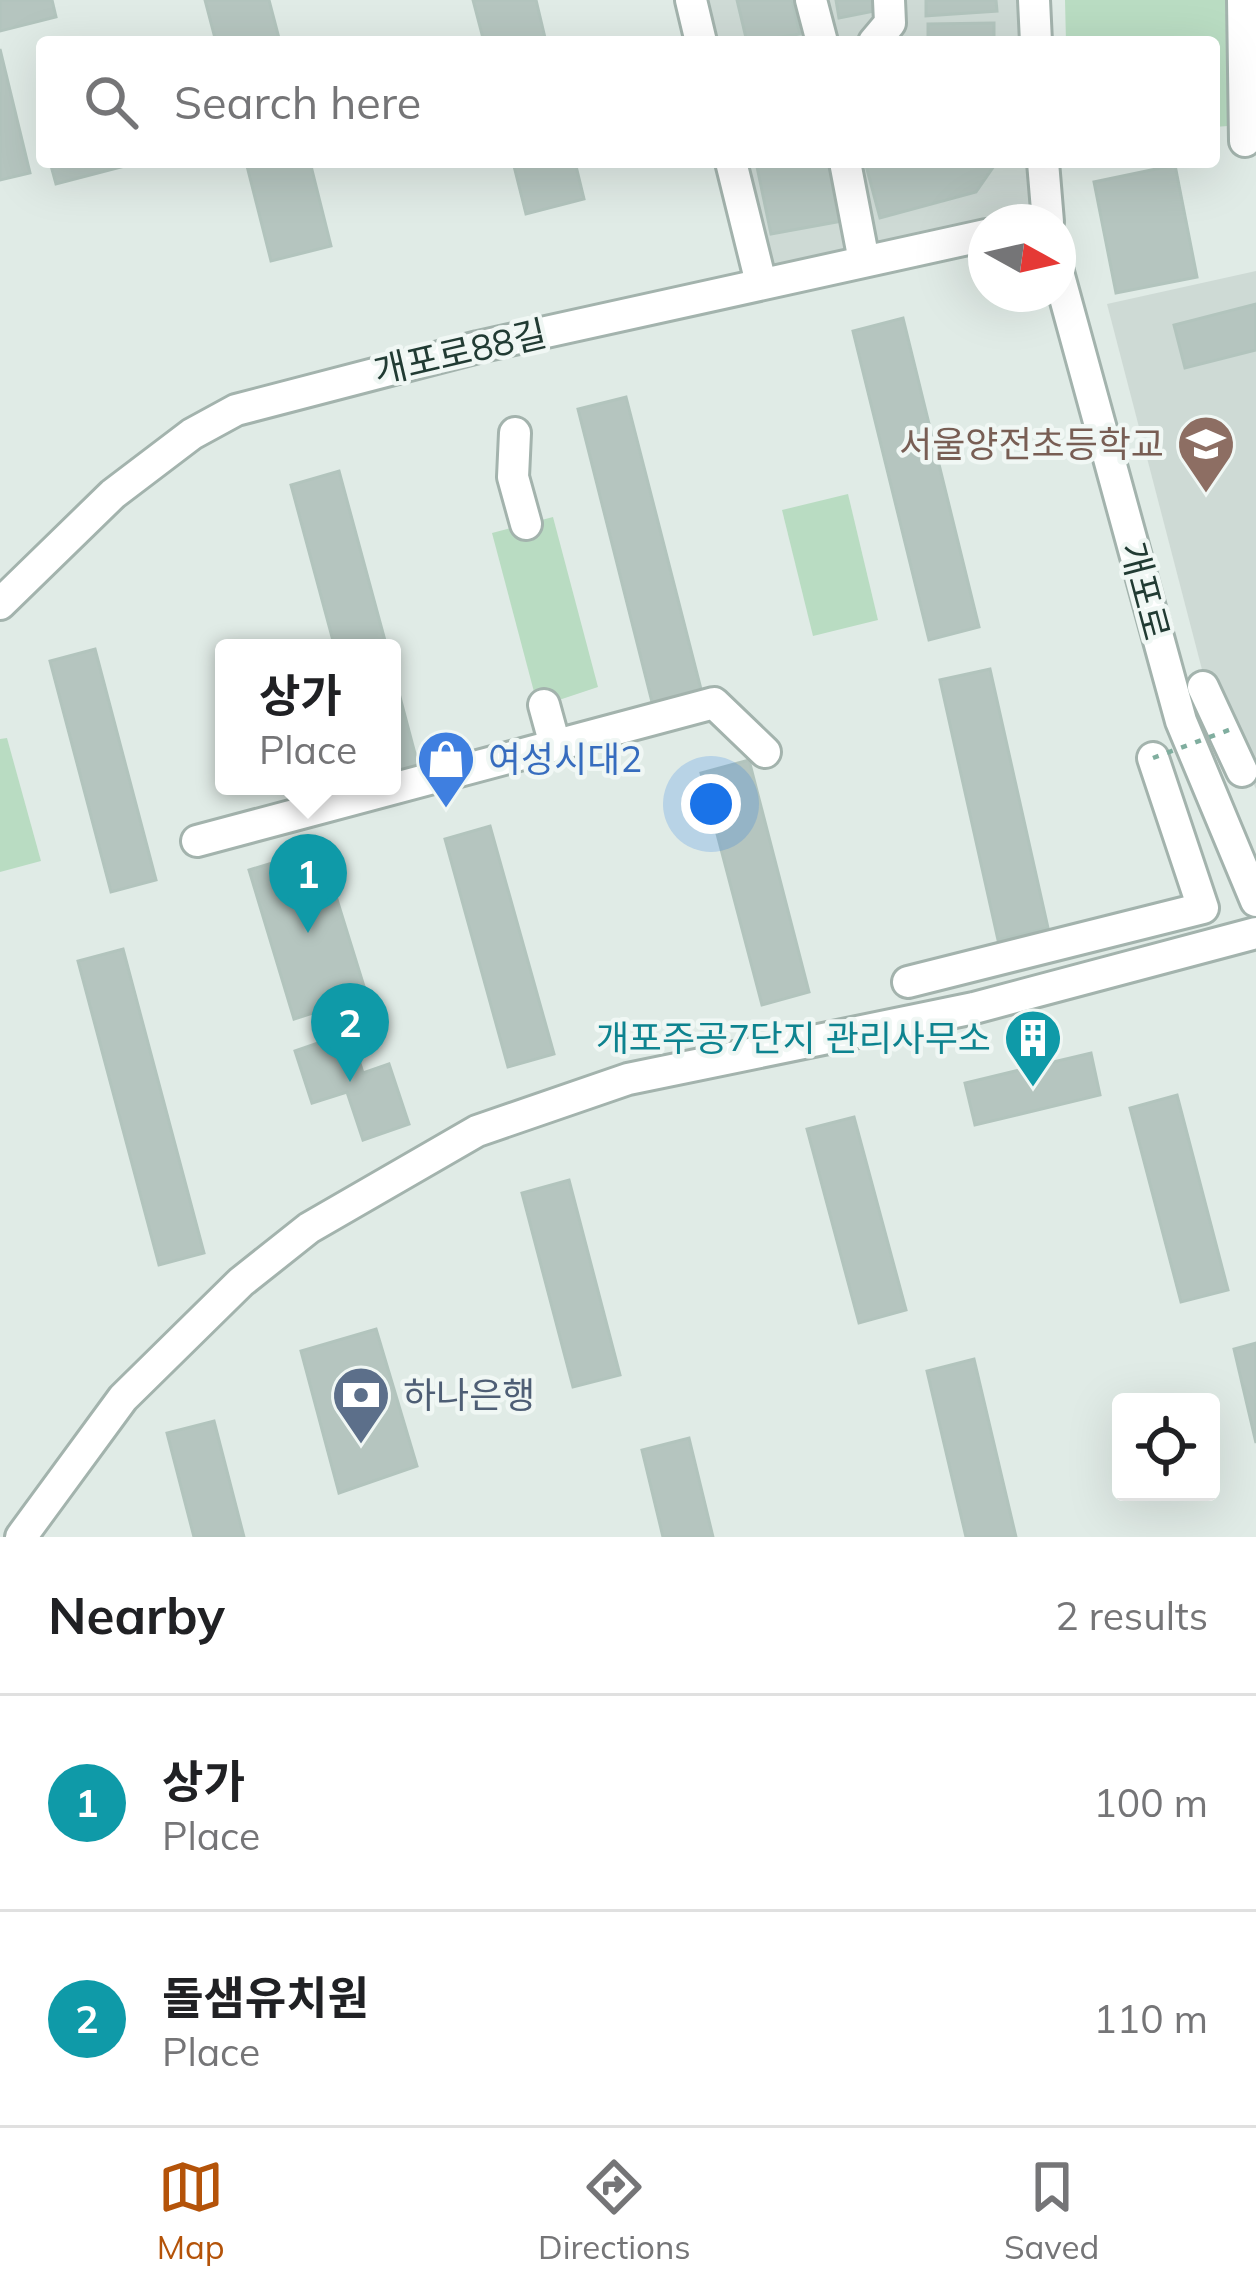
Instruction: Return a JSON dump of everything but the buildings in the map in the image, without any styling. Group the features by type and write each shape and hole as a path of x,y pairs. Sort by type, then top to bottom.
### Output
{"street":[{"path":"691,0 700,36"},
{"path":"812,0 821,36"},
{"path":"879,36 890,23 889,0"},
{"path":"1034,0 1036,36"},
{"path":"1243,0 1245,141"},
{"path":"732,168 761,284"},
{"path":"846,168 864,261"},
{"path":"1043,168 1046,204"},
{"name":"개포로88길","path":"0,604 129,481 192,434 236,410 455,352 968,239"},
{"name":"개포로","path":"1069,312 1180,721 1256,901"},
{"path":"514,433 513,477 526,524"},
{"path":"1203,687 1230,730 1242,771"},
{"path":"401,787 714,703 765,752"},
{"path":"544,705 555,746"},
{"path":"908,982 1202,908 1153,758"},
{"path":"197,841 370,795"},
{"path":"21,1537 123,1397 242,1282 309,1228 477,1131 628,1078 974,1008 1256,933"}],"path":[{"path":"1153,758 1230,730"}],"shaded area":[{"path":"699,0 1018,0 1021,36 708,36"},
{"path":"737,168 1031,168 1033,204 968,204 968,226 762,275"},
{"name":"서울양전초등학교","path":"1256,271 1256,789 1206,685 1107,304"}],"green space":[{"path":"1065,0 1256,0 1256,124 1220,127 1220,36 1066,36"},
{"path":"848,494 878,620 813,636 782,510"},
{"path":"553,517 598,687 538,707 492,533"},
{"path":"7,738 41,861 0,872 0,739"}],"place":[{"name":"서울양전초등학교","path":"1206,495"},
{"name":"여성시대2","path":"446,810"},
{"name":"상가","path":"308,933"},
{"name":"돌샘유치원","path":"350,1082"},
{"name":"개포주공7단지 관리사무소","path":"1033,1089"},
{"name":"하나은행","path":"361,1446"}]}
